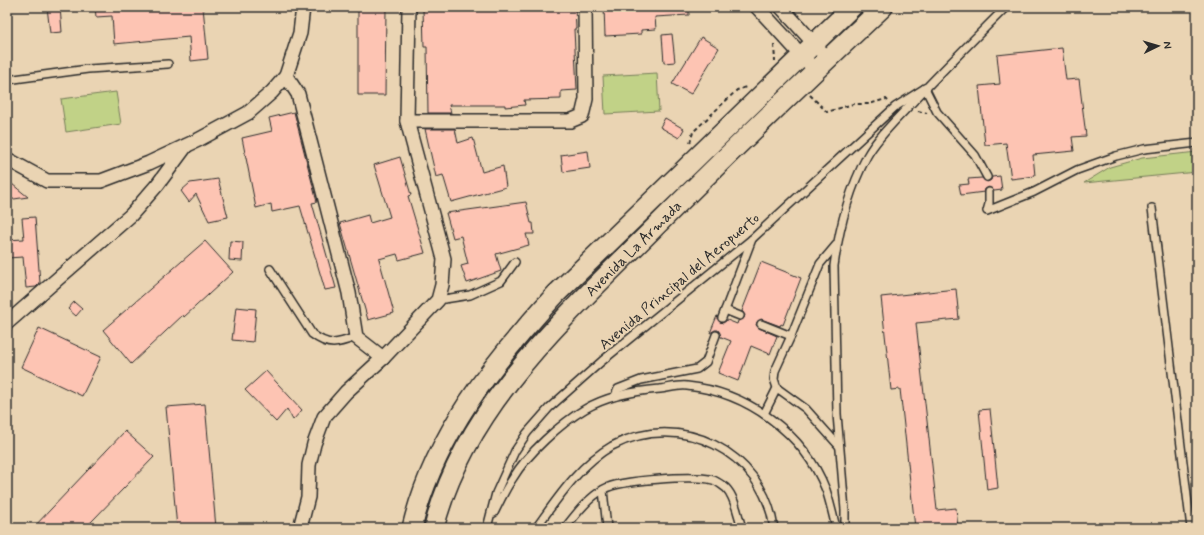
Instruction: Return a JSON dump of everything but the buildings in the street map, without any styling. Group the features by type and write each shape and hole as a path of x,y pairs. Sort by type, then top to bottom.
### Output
{"main road":[{"name":"Avenida La Armada","path":"412,528 433,465 449,432 470,399 521,332 556,294 781,64 807,50 852,7"},
{"name":"Avenida La Armada","path":"434,528 451,479 467,449 500,394 521,367 548,336 683,199 883,7"}],"street":[{"path":"7,159 47,181 101,181 188,145 248,113 272,92 286,76 300,33 303,7"},
{"path":"300,528 308,497 309,465 314,444 324,417 346,392 383,358 438,300 442,285 444,259 407,121 409,7"},
{"path":"407,121 570,121 582,116 586,99 584,7"},
{"path":"757,7 807,50 822,65"},
{"path":"781,7 807,50"},
{"path":"286,76 298,94 300,101 349,292 356,337 383,358"},
{"path":"7,323 131,215 158,184 188,145"}],"lane":[{"name":"Avenida Principal del Aeropuerto","path":"845,528 846,510 839,446 833,304 834,266 837,244 850,196 867,155 925,88 1006,7"},
{"path":"7,80 88,69 168,64"},
{"name":"Avenida Principal del Aeropuerto","path":"488,526 496,492 515,451 527,433 549,408 602,361 752,239 895,107 925,88"},
{"path":"925,88 936,110 975,155 987,177"},
{"path":"988,192 989,204 987,211 1034,192 1077,170 1116,156 1144,149 1197,142"},
{"path":"1152,208 1191,528"},
{"path":"722,318 752,239"},
{"path":"837,244 820,264 791,336 775,370 774,380 777,388 806,409 839,446"},
{"path":"438,300 470,295 501,281 515,262"},
{"path":"270,269 312,334 322,341 332,343 340,343 356,337"},
{"path":"725,310 740,316"},
{"path":"761,324 791,336"},
{"path":"615,396 618,389 642,380 697,369 706,362 716,335"},
{"name":"Avenida Principal del Aeropuerto","path":"488,526 513,477 542,444 584,409 615,396 650,389 685,386 719,392 734,398 764,414 799,446 815,469 825,490 836,528"},
{"path":"764,414 777,388"},
{"path":"536,528 581,470 611,447 647,435 671,433 699,437 725,450 737,460 758,484 766,500 774,528"},
{"path":"565,528 591,498 612,486 632,482 693,478 714,480 726,489 742,528"},
{"path":"603,490 607,528"}],"path":[{"path":"801,86 827,112 852,104 869,104 886,99 895,107"},
{"path":"903,112 906,115 919,110 931,115 936,110"}],"green space":[{"path":"657,73 659,111 605,114 603,76"},
{"path":"116,92 121,124 66,132 61,99"},
{"path":"1197,152 1197,172 1084,183 1110,167 1142,158"}]}
